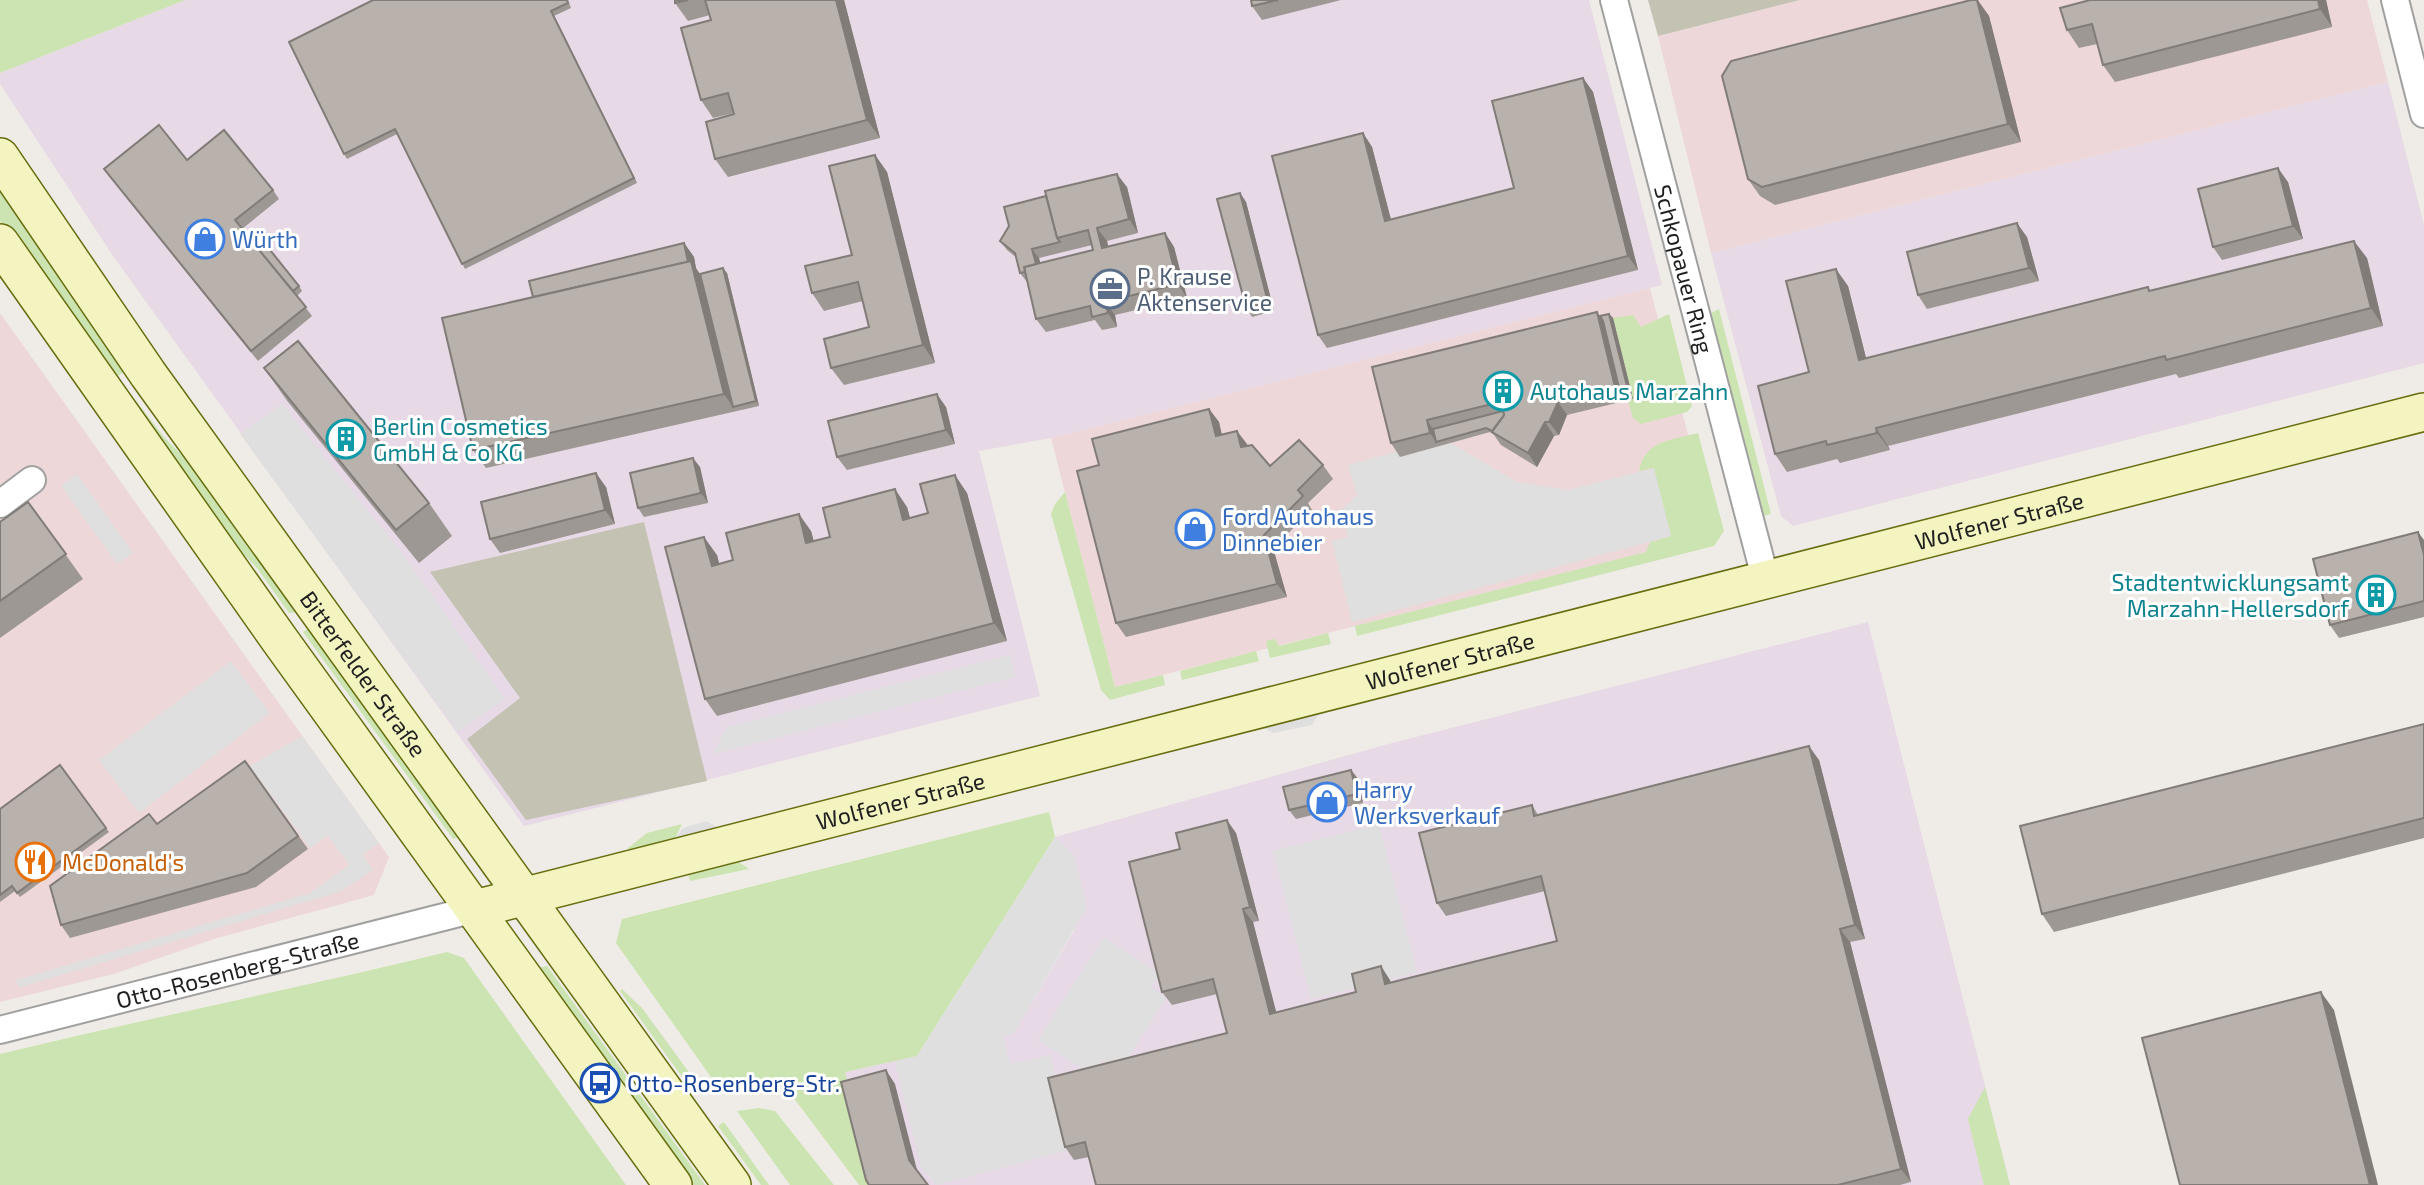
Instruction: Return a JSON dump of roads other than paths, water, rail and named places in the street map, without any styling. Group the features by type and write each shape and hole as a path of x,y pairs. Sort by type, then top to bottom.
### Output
{"main road":[{"name":"Bitterfelder Straße","path":"0,157 102,309 732,1185"},
{"name":"Bitterfelder Straße","path":"0,243 279,639 673,1185"},
{"name":"Wolfener Straße","path":"475,909 2424,412"}],"street":[{"name":"Schkopauer Ring","path":"1614,0 1766,580"},
{"path":"2395,0 2424,114"},
{"path":"0,504 32,480"},
{"name":"Otto-Rosenberg-Straße","path":"0,1030 475,909"}],"place":[{"name":"Würth","path":"205,239"},
{"name":"P. Krause Aktenservice","path":"1110,289"},
{"name":"Autohaus Marzahn","path":"1503,391"},
{"name":"Berlin Cosmetics GmbH & Co KG","path":"346,439"},
{"name":"Ford Autohaus Dinnebier","path":"1195,529"},
{"name":"Stadtentwicklungsamt Marzahn-Hellersdorf","path":"2376,595"},
{"name":"Harry Werksverkauf","path":"1327,802"},
{"name":"McDonald's","path":"35,862"},
{"name":"Otto-Rosenberg-Str.","path":"600,1083"}]}
